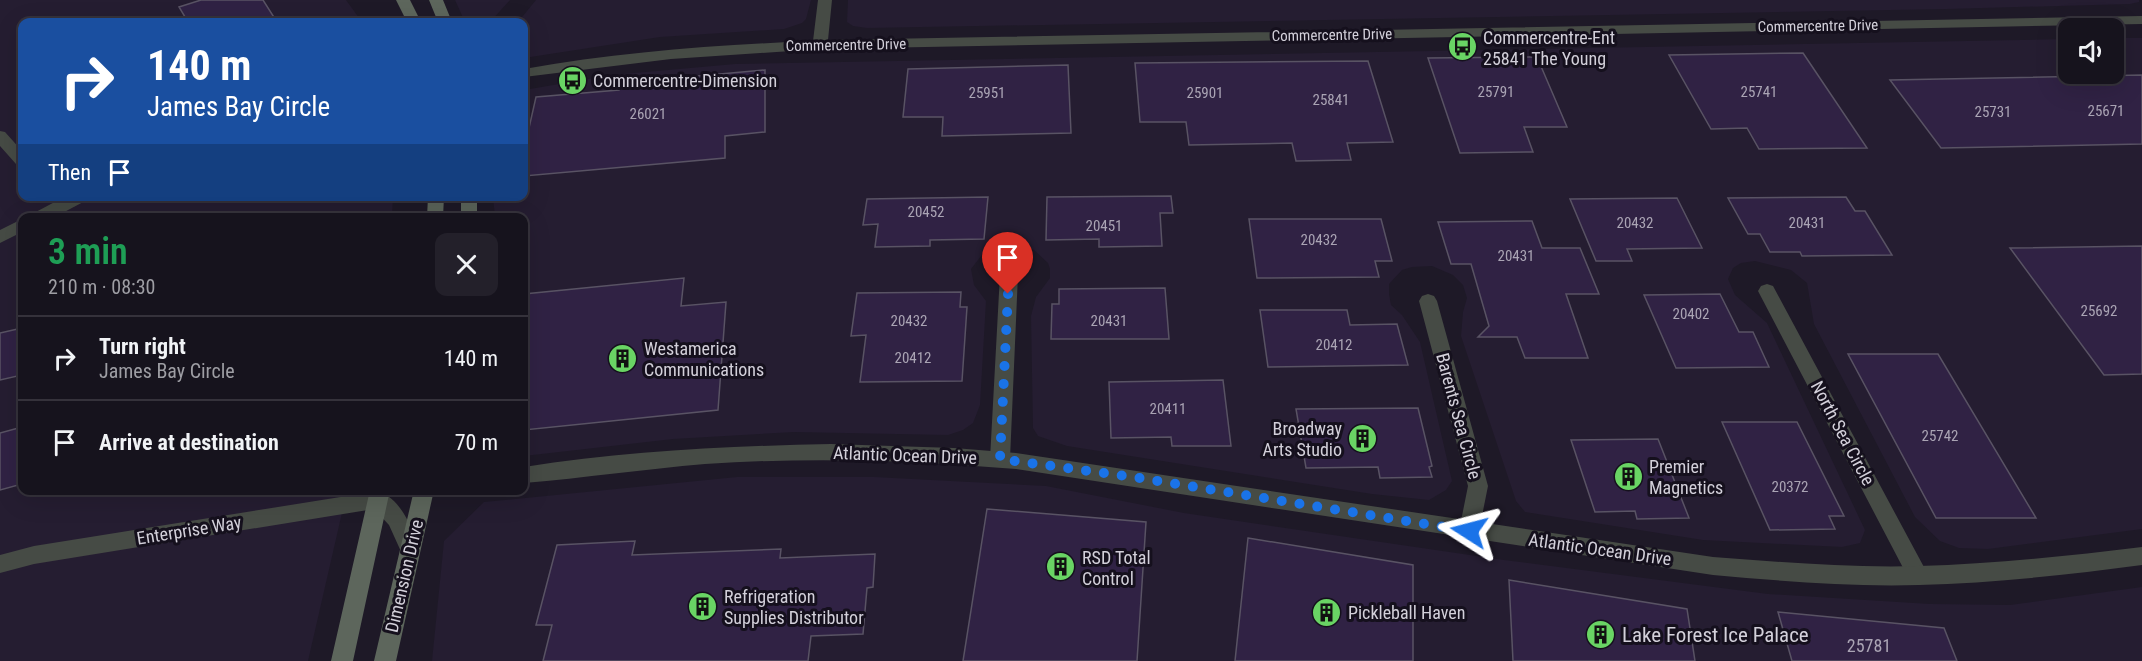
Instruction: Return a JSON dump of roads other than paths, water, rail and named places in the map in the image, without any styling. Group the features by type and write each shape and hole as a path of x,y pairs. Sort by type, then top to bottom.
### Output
{"main road":[{"path":"403,0 412,18"},
{"path":"436,0 443,18"},
{"path":"342,661 379,495"},
{"name":"Dimension Drive","path":"385,661 423,495"}],"street":[{"path":"820,45 825,0"},
{"name":"Commercentre Drive","path":"528,72 649,54 820,45 2142,20"},
{"path":"0,136 18,156"},
{"path":"47,213 68,201"},
{"path":"0,237 18,227"},
{"path":"1000,459 1009,274"},
{"name":"North Sea Circle","path":"1767,291 1918,576"},
{"name":"Barents Sea Circle","path":"1428,302 1478,486 1469,531"},
{"name":"Atlantic Ocean Drive","path":"528,475 662,458 757,453 854,452 1000,459 1133,477 1469,531 1713,566 1798,573 1918,576 2055,567 2142,556"},
{"path":"379,495 397,519 410,550"},
{"name":"Enterprise Way","path":"0,564 34,555 379,495"}],"place":[{"name":"Commercentre-Ent 25841 The Young","path":"1462,47"},
{"name":"Commercentre-Dimension","path":"572,80"},
{"name":"Westamerica Communications","path":"623,358"},
{"name":"Broadway Arts Studio","path":"1363,438"},
{"name":"Premier Magnetics","path":"1628,476"},
{"name":"RSD Total Control","path":"1061,567"},
{"name":"Refrigeration Supplies Distributor","path":"703,606"},
{"name":"Pickleball Haven","path":"1327,612"},
{"name":"Lake Forest Ice Palace","path":"1601,635"}]}
